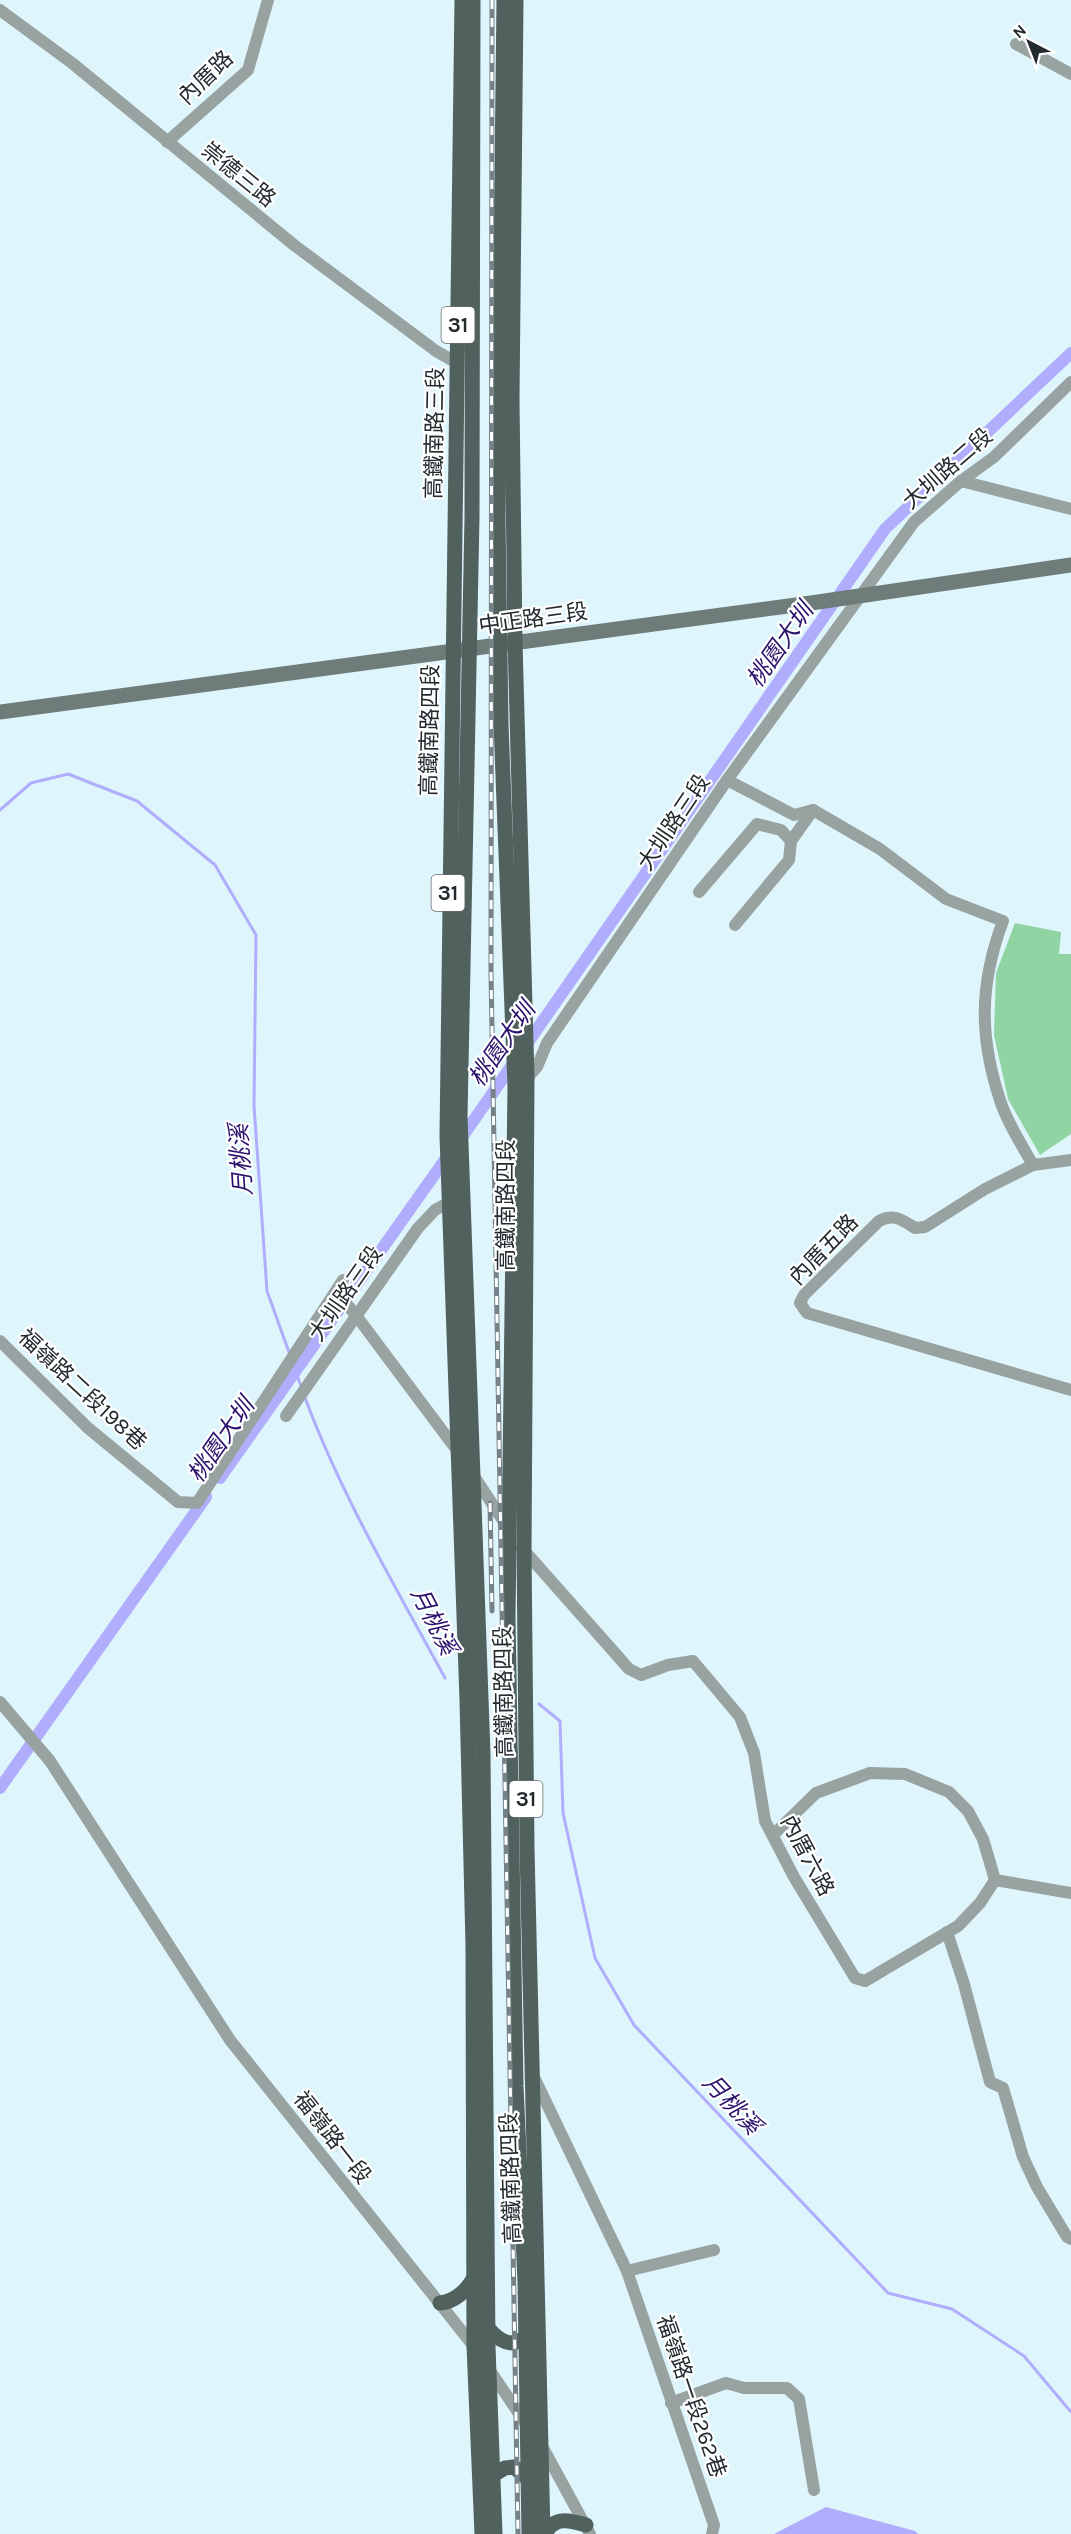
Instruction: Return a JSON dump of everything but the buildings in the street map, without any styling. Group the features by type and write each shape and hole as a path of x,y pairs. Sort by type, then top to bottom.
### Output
{"main road":[{"name":"高鐵南路三段","path":"461,649 457,363 462,0"},
{"name":"高鐵南路三段","path":"461,649 473,0"},
{"name":"31","path":"504,0 498,509 508,643 526,1028 523,1076"},
{"name":"31","path":"516,0 508,643 501,724 510,898 513,1045 523,1076"},
{"path":"460,78 472,121"},
{"name":"中正路三段","path":"0,712 804,604 1071,565"},
{"name":"高鐵南路四段","path":"461,649 460,1116 466,1339 471,1471 476,1524 483,1754 488,2369 495,2534"},
{"name":"高鐵南路四段","path":"461,649 448,870 447,1136 456,1449 467,1700 473,1945 474,2346 482,2534"},
{"name":"高鐵南路四段","path":"523,1076 510,1370 508,1618 516,2086 526,2337 529,2534"},
{"name":"高鐵南路四段","path":"523,1076 527,1433 524,1550 530,2068 544,2534"},
{"path":"454,1389 466,1339"},
{"path":"510,1370 527,1433"},
{"path":"467,1700 483,1754"},
{"path":"513,1929 525,1878 527,1849"},
{"path":"440,2303 465,2290 474,2277"},
{"path":"488,2328 502,2342 521,2341 526,2337"},
{"path":"493,2475 505,2468 514,2467 528,2479"},
{"path":"544,2534 553,2523 561,2521 588,2529"}],"street":[{"name":"內厝路","path":"167,142 248,70 268,0"},
{"name":"崇德三路","path":"0,10 72,63 294,245 436,351 457,363"},
{"path":"1016,44 1071,74"},
{"name":"大圳路二段","path":"862,594 914,522 961,481 994,457 1071,382"},
{"path":"961,481 1071,509"},
{"name":"大圳路三段","path":"523,1076 537,1067 547,1043 727,780 862,594"},
{"path":"727,780 794,815 813,810 880,849 946,899 1003,921 985,981 985,1037 1002,1104 1033,1165 1071,1160"},
{"path":"735,925 789,860 791,841 813,810"},
{"path":"699,892 757,824 781,830 791,841"},
{"name":"內厝五路","path":"1033,1165 986,1189 925,1227 915,1228 898,1217 887,1216 879,1221 804,1295 800,1303 807,1313 1071,1390"},
{"name":"大圳路三段","path":"286,1416 354,1313 418,1228 435,1210 448,1203"},
{"name":"大圳路三段","path":"197,1503 343,1280"},
{"path":"336,1293 354,1313 456,1449 524,1550"},
{"name":"福嶺路二段198巷","path":"0,1341 88,1428 178,1502 197,1503"},
{"name":"內厝六路","path":"524,1550 629,1669 641,1675 668,1665 693,1661 740,1718 754,1753 765,1821 794,1877 855,1978 865,1981 958,1926 995,1880"},
{"name":"福嶺路一段","path":"0,1702 48,1759 231,2040 474,2346 541,2444 588,2529"},
{"path":"773,1835 816,1793 870,1773 905,1774 949,1792 968,1811 984,1839 995,1880 1071,1893"},
{"path":"947,1932 964,1984 990,2082 1003,2088 1023,2157 1067,2237 1071,2239"},
{"name":"福嶺路一段262巷","path":"530,2068 627,2271 670,2403 714,2525 712,2534"},
{"path":"627,2271 714,2250"},
{"path":"670,2403 726,2383 744,2388 787,2388 799,2399 814,2490"}],"green space":[{"path":"1015,923 1061,932 1059,954 1071,954 1071,1134 1040,1155 1008,1099 994,1035 996,973"}],"water":[{"path":"826,2507 915,2531 918,2534 774,2534"}],"waterway":[{"name":"桃園大圳","path":"460,1140 885,529 1071,353"},
{"name":"月桃溪","path":"0,810 31,783 68,774 137,801 215,865 256,935 254,1106 267,1291 290,1355"},
{"name":"桃園大圳","path":"220,1478 449,1154"},
{"name":"月桃溪","path":"293,1364 302,1389"},
{"name":"月桃溪","path":"304,1395 318,1432 351,1503 445,1678"},
{"name":"桃園大圳","path":"0,1788 206,1497"},
{"name":"月桃溪","path":"539,1704 560,1721 563,1813 595,1958 634,2025 888,2293 952,2309 1024,2356 1071,2412"}],"railway":[{"path":"492,0 491,972 518,2534"},
{"path":"490,1503 492,1611"}]}
